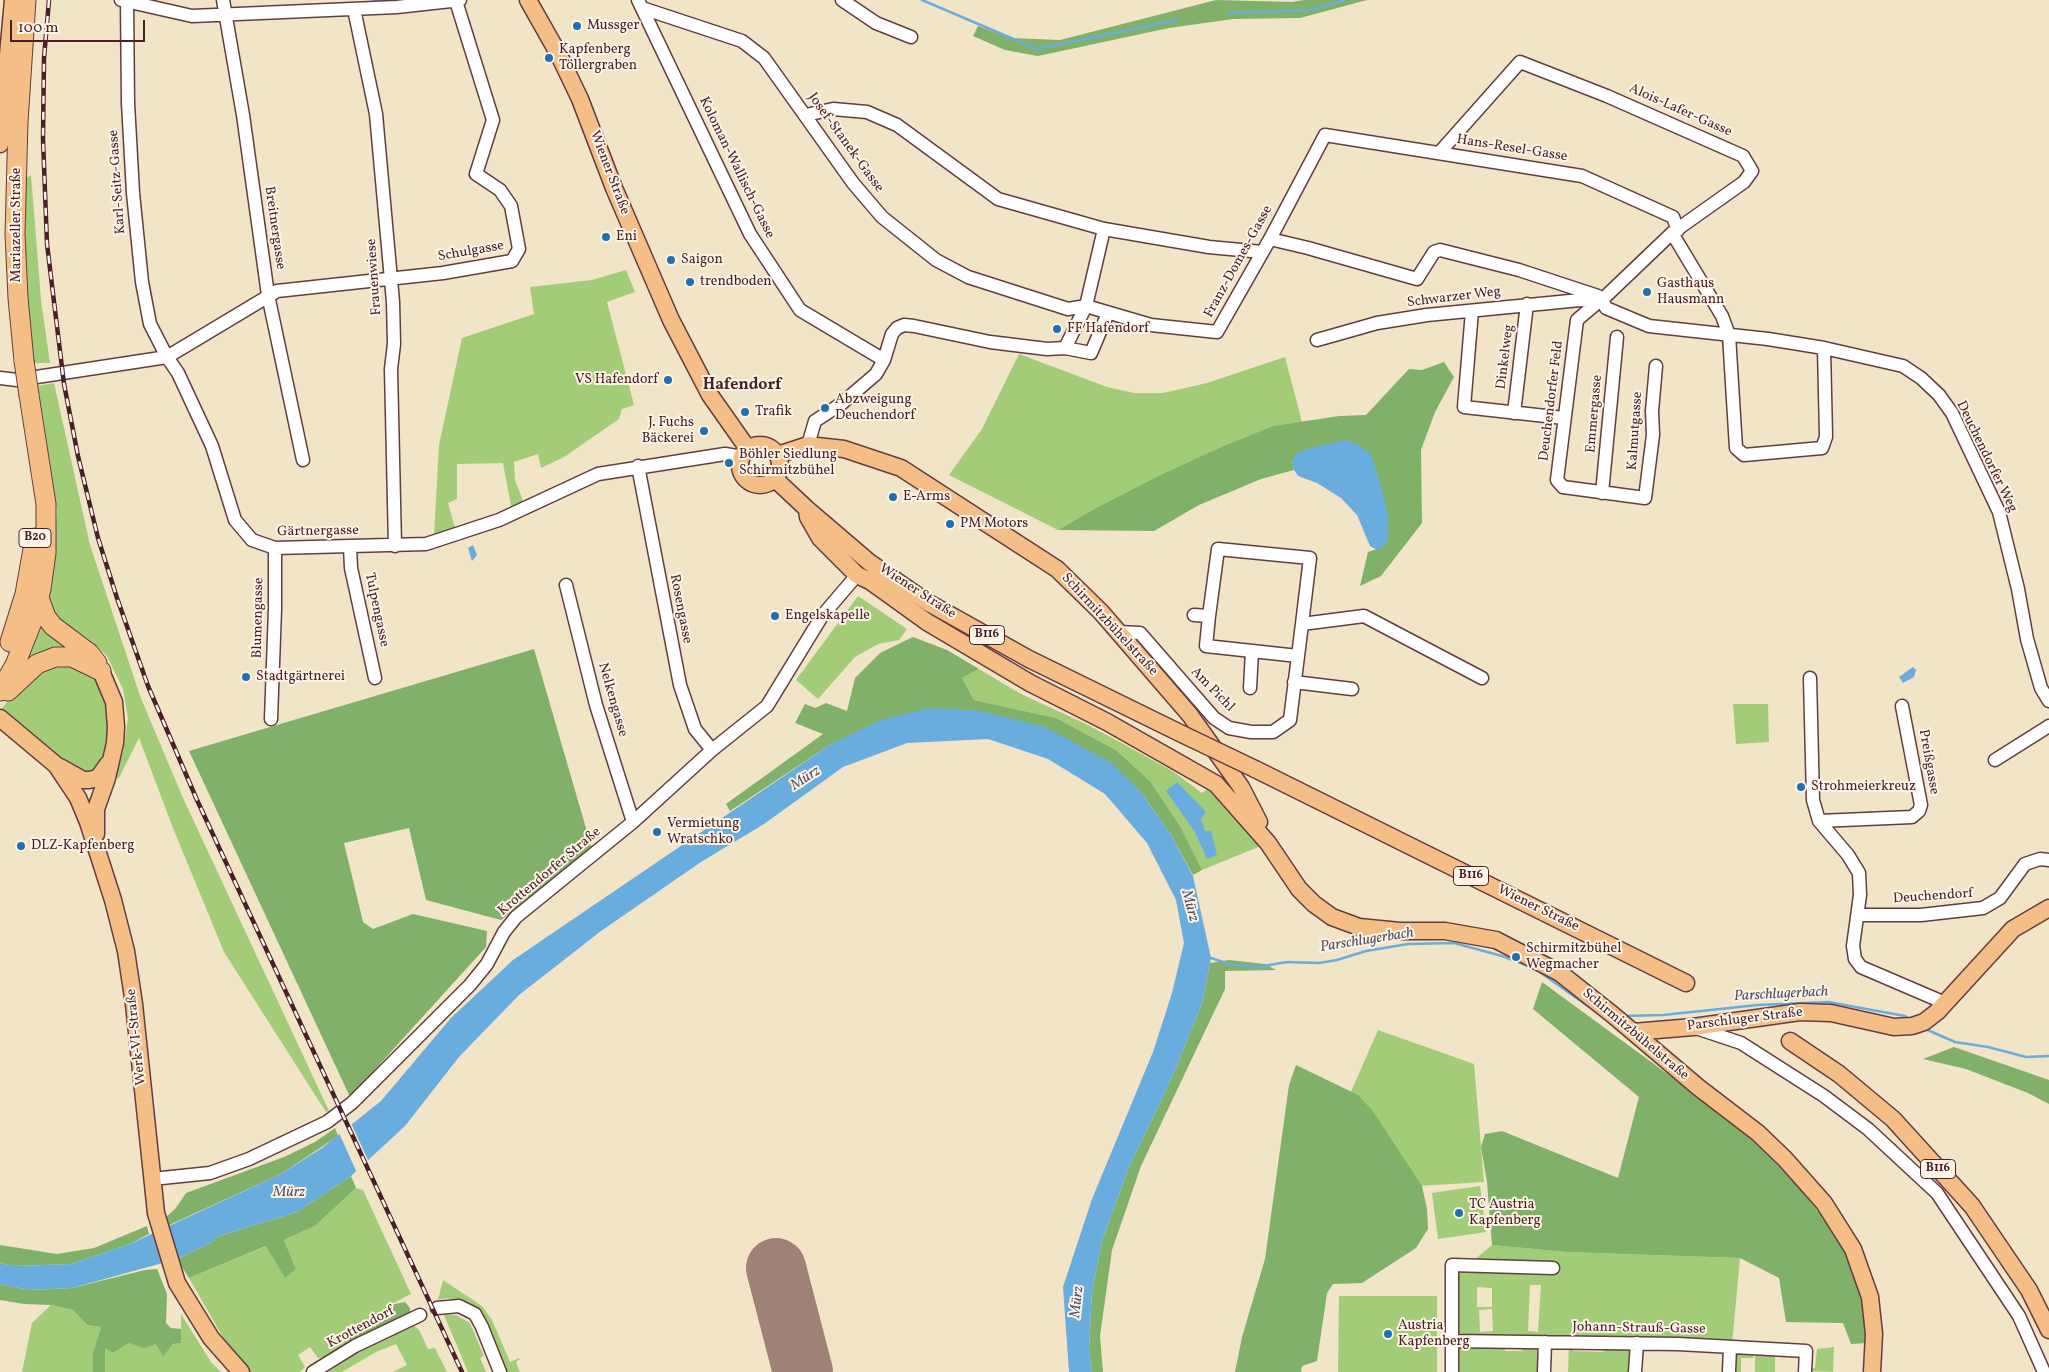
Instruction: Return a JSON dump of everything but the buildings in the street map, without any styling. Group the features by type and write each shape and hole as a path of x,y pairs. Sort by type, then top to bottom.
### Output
{"highway":[{"name":"Mariazeller Straße","path":"24,624 39,598 46,553 46,504 26,378 18,298 15,234 18,122 26,0"},
{"name":"Mariazeller Straße","path":"24,624 38,504 37,449"},
{"path":"39,598 46,616 54,626 89,652 96,660 101,671"},
{"path":"24,624 54,626"},
{"name":"B20","path":"0,664 24,624"},
{"name":"B20","path":"0,691 14,665 24,624"},
{"path":"0,702 21,677 45,660 55,657 72,657 101,671"}],"main road":[{"path":"0,144 13,0"},
{"name":"Wiener Straße","path":"528,0 558,53 580,99 618,198 671,320 710,395 745,453"},
{"path":"758,445 765,446 777,455 780,466 775,479 763,485 750,482 742,472 745,453 758,445"},
{"path":"777,455 811,446"},
{"name":"Schirmitzbühelstraße","path":"811,446 844,449 901,468 1057,568 1118,632 1190,715 1241,787 1268,843 1299,889 1314,904 1343,923 1381,930 1445,931 1496,940 1560,973 1758,1133 1798,1174 1842,1230 1859,1261 1870,1297 1874,1334 1872,1372"},
{"name":"Wiener Straße","path":"775,479 869,562 927,602 1029,659 1686,983"},
{"path":"807,509 808,517 820,538 857,575 870,581 927,622 1030,683 1108,722 1216,784 1268,843"},
{"path":"99,856 94,825 100,785 115,743 116,714 108,686 101,671"},
{"name":"Werk-VI-Straße","path":"0,718 56,765 78,798 99,856 126,951 134,1004 156,1213 177,1283 212,1338 241,1372"},
{"path":"56,765 83,780 100,785"},
{"path":"1216,784 1227,767"},
{"path":"78,798 86,800 100,785"},
{"name":"Parschluger Straße","path":"1633,1032 1693,1027 1800,1012 1831,1013 1894,1026 1918,1024 1945,1003 2013,929 2049,908"},
{"name":"B116","path":"1790,1041 1839,1074 1893,1119 1972,1206 2029,1290 2049,1330"}],"street":[{"name":"Breitnergasse","path":"223,0 227,13 268,295 303,460"},
{"path":"842,0 876,23 911,38"},
{"path":"125,1 192,16 354,9 458,1"},
{"name":"Karl-Seitz-Gasse","path":"125,1 133,193 142,282 150,324 167,357"},
{"name":"Schulgasse","path":"167,357 268,295 294,288 391,279 496,265 512,261 518,253 518,245 511,206 500,190 476,174 493,120 458,1"},
{"name":"Josef-Stanek-Gasse","path":"640,4 742,41 764,58 806,115 852,183 882,217 936,260 968,277 1068,309 1086,306"},
{"name":"Koloman-Wallisch-Gasse","path":"640,4 750,234 800,310 884,360"},
{"name":"Frauenwiese","path":"354,9 376,114 391,279 394,327 391,369 395,546"},
{"name":"Alois-Lafer-Gasse","path":"1440,152 1520,62 1533,65 1743,156 1752,171 1744,182 1675,232 1600,300"},
{"path":"806,115 833,109 867,112 897,125 998,200 1104,229 1209,247 1262,252"},
{"name":"Franz-Domes-Gasse","path":"1086,306 1151,325 1217,332 1270,239 1325,135"},
{"name":"Hans-Resel-Gasse","path":"1325,135 1582,176 1673,217 1675,232 1722,316 1729,335 1736,448 1744,455 1822,448 1826,437 1824,348"},
{"path":"1064,348 1086,306 1104,229"},
{"name":"Deuchendorfer Weg","path":"1270,239 1417,279 1434,252 1440,250 1520,270 1600,300 1606,308 1650,326 1824,348 1903,366 1921,378 1939,395 1952,414 1999,512 2018,589 2027,639 2041,688 2049,701"},
{"name":"Schwarzer Weg","path":"1317,340 1377,323 1527,304 1600,300"},
{"name":"Deuchendorfer Feld","path":"1600,300 1577,320 1557,480 1563,487 1645,498"},
{"name":"Dinkelweg","path":"1514,413 1527,304"},
{"path":"1472,311 1464,407 1564,418"},
{"path":"811,446 815,421 854,394 876,374 884,360 892,334 897,328 904,325 1001,344 1047,349 1064,348 1091,353 1108,313"},
{"name":"Emmergasse","path":"1602,493 1617,337"},
{"path":"0,378 26,378 167,357"},
{"name":"Gärtnergasse","path":"167,357 178,373 212,446 234,520 252,540 275,548 426,544 466,532 525,509 594,475 638,466 745,453"},
{"name":"Kalmutgasse","path":"1645,498 1653,434 1652,411 1656,366"},
{"name":"Rosengasse","path":"638,466 680,686 695,729 712,750"},
{"name":"Tulpengasse","path":"350,547 351,568 375,678"},
{"name":"Blumengasse","path":"271,719 275,548"},
{"name":"Am Pichl","path":"1118,632 1140,632 1214,718 1229,728 1251,732 1273,732 1290,720 1294,682 1298,656 1310,558 1218,549 1209,616 1206,646 1298,656"},
{"name":"Krottendorfer Straße","path":"152,1179 210,1173 292,1140 327,1122 352,1103 470,985 487,964 504,932 516,917 633,822 712,750 767,706 822,616 857,575"},
{"name":"Nelkengasse","path":"566,585 596,705 633,822"},
{"path":"1194,615 1209,616"},
{"path":"1302,624 1364,616 1482,678"},
{"name":"Am Pichl","path":"1250,688 1252,651"},
{"path":"1810,678 1813,800 1819,821 1858,869 1860,895 1854,946 1857,964 1945,1003"},
{"path":"1294,682 1352,689"},
{"name":"Preißgasse","path":"1819,821 1912,817 1919,811 1921,804 1902,706"},
{"path":"1995,760 2049,726"},
{"name":"Deuchendorf","path":"1858,915 1921,915 1983,908 2000,898 2025,864 2040,859 2049,860"},
{"path":"1693,1027 1741,1043 1824,1096 1868,1130 1937,1193 2019,1316 2044,1372"},
{"path":"1452,1372 1452,1265 1552,1268"},
{"path":"437,1308 459,1306 475,1314 500,1372"},
{"name":"Krottendorf","path":"316,1371 355,1346 420,1315"},
{"name":"Johann-Strauß-Gasse","path":"1451,1341 1636,1343 1806,1351 1805,1372"},
{"path":"1544,1372 1545,1342"},
{"path":"1635,1372 1636,1343"},
{"path":"1729,1372 1730,1347"}],"green space":[{"path":"1216,0 1292,2 1304,0 1367,0 1300,18 1233,19 1169,28 1038,56 1005,50 973,36 978,26 1011,38 1060,40"},
{"path":"31,175 41,300 50,363 34,363 30,329 25,254 25,179"},
{"path":"626,270 635,292 607,302 634,405 622,409 619,419 564,457 541,468 538,454 514,462 515,480 525,506 512,511 503,463 457,464 457,499 448,503 455,528 434,536 439,445 462,338 534,314 530,287 592,280"},
{"path":"1019,354 1107,387 1134,393 1163,393 1207,383 1285,357 1302,422 1273,426 1228,444 1094,509 1058,530 949,475 982,429"},
{"path":"1444,362 1454,377 1435,412 1421,450 1422,523 1381,576 1360,586 1368,552 1383,547 1388,517 1377,477 1292,461 1294,470 1261,479 1199,505 1154,531 1058,530 1094,509 1163,474 1273,426 1339,416 1366,415 1409,369 1422,370"},
{"path":"54,383 90,545 140,696 183,798 329,1111 326,1112 224,952 173,828 139,738 119,778 115,778 123,752 128,718 123,689 107,656 90,640 58,618 49,603 57,512 38,386"},
{"path":"858,596 907,629 899,640 878,644 855,657 818,699 796,680"},
{"path":"40,627 79,650 25,665 35,629"},
{"path":"913,637 947,650 979,669 962,678 974,700 1056,718 1116,750 1150,781 1180,826 1202,870 1193,875 1170,833 1139,790 1045,727 831,744 730,811 726,804 823,734 795,723 805,704 815,708 826,703 847,711 855,678 880,653"},
{"path":"534,649 592,849 501,920 426,900 409,828 344,843 363,922 373,929 413,914 487,931 486,947 350,1097 189,751"},
{"path":"66,661 93,676 106,700 110,734 103,761 95,772 88,775 74,771 0,711 18,687 32,674"},
{"path":"979,669 1019,693 1088,725 1174,772 1202,793 1216,784 1268,843 1202,870 1180,826 1150,781 1116,750 1056,718 974,700 962,678"},
{"path":"1733,704 1768,704 1769,742 1736,744"},
{"path":"1229,960 1265,964 1276,970 1225,971 1225,989 1141,1166 1112,1250 1100,1336 1103,1372 1092,1372 1089,1348 1092,1291 1102,1241 1129,1167 1171,1080 1202,1004 1210,963"},
{"path":"1542,982 1688,1089 1749,1136 1782,1166 1830,1226 1851,1260 1864,1299 1867,1343 1851,1344 1843,1323 1786,1322 1779,1278 1740,1258 1566,1252 1492,1245 1487,1182 1481,1147 1485,1134 1502,1131 1618,1178 1639,1097 1533,1009"},
{"path":"1378,1030 1474,1064 1484,1182 1417,1186 1350,1094"},
{"path":"1954,1047 2049,1080 2049,1104 2028,1093 1966,1069 1923,1059"},
{"path":"1296,1065 1358,1095 1372,1110 1422,1186 1427,1209 1428,1229 1416,1248 1362,1283 1333,1284 1327,1293 1317,1361 1302,1366 1301,1372 1235,1372 1242,1337 1265,1259 1289,1085"},
{"path":"335,1128 338,1136 281,1174 167,1226 165,1218 176,1208 186,1193 284,1157 315,1142"},
{"path":"351,1176 356,1188 315,1226 284,1240 296,1269 285,1278 266,1246 189,1278 177,1259 214,1241 216,1237 297,1212"},
{"name":"TC Austria Kapfenberg","path":"1480,1186 1486,1232 1438,1239 1432,1193"},
{"path":"356,1188 363,1190 411,1294 390,1305 349,1343 329,1356 318,1358 310,1347 298,1355 305,1367 300,1372 249,1372 229,1348 189,1278 267,1246 285,1277 296,1269 284,1240 315,1226"},
{"path":"147,1226 149,1234 130,1244 71,1264 14,1266 0,1263 0,1245 57,1254 94,1248"},
{"path":"1492,1245 1566,1252 1740,1258 1732,1344 1458,1339 1457,1274","holes":["1530,1285 1541,1285 1538,1332 1528,1331","1477,1287 1492,1288 1492,1307 1477,1307","1492,1309 1493,1331 1480,1332 1479,1310"]},
{"path":"157,1269 167,1294 166,1323 171,1328 181,1329 181,1343 173,1344 163,1357 156,1344 144,1348 129,1343 113,1353 105,1348 105,1372 93,1372 93,1352 101,1327 87,1325 73,1310 51,1305 24,1304 0,1300 0,1284 29,1290 72,1288 145,1270"},
{"path":"443,1280 482,1306 492,1320 510,1362 520,1359 516,1362 520,1372 507,1372 487,1321 480,1311 461,1300 446,1298 438,1300"},
{"name":"Austria Kapfenberg","path":"1339,1296 1437,1296 1437,1372 1338,1372"},
{"path":"405,1302 410,1308 410,1315 349,1343 349,1331 390,1305"},
{"path":"51,1305 73,1310 87,1325 101,1327 93,1352 93,1372 22,1372 32,1323"},
{"path":"181,1314 211,1362 221,1372 105,1372 105,1347 113,1353 129,1343 157,1344 163,1357 173,1344 181,1343"},
{"path":"444,1315 456,1315 470,1323 484,1356 480,1358 486,1372 468,1372"},
{"path":"414,1326 419,1330 428,1349 435,1348 447,1372 393,1372 407,1365 396,1344 376,1352 342,1372 328,1372 356,1354"},
{"path":"1504,1344 1505,1351 1522,1351 1523,1344 1540,1347 1538,1372 1456,1372 1456,1346"},
{"path":"1569,1344 1573,1344 1573,1351 1603,1352 1612,1345 1630,1346 1633,1372 1568,1372"},
{"path":"1834,1347 1833,1372 1809,1371 1809,1368 1815,1368 1817,1349"},
{"path":"1754,1351 1753,1358 1741,1358 1741,1372 1733,1372 1734,1352"},
{"path":"1755,1351 1775,1352 1775,1372 1755,1372"}],"water":[{"path":"1346,440 1357,444 1371,454 1382,490 1388,517 1388,539 1383,547 1377,550 1370,546 1357,515 1341,498 1317,483 1298,476 1294,470 1292,461 1297,453"},
{"path":"473,545 477,555 472,561 468,548"},
{"path":"1913,667 1916,670 1914,677 1903,683 1899,677"},
{"name":"Mürz","path":"929,708 981,711 1045,727 1110,762 1139,790 1170,833 1193,876 1211,958 1202,1004 1171,1080 1129,1167 1102,1241 1092,1291 1089,1348 1092,1372 1069,1372 1063,1287 1092,1199 1153,1052 1172,993 1184,943 1176,900 1147,843 1105,794 1048,759 988,739 907,743 843,767 764,824 701,862 601,931 519,995 459,1057 405,1126 351,1176 297,1212 216,1237 214,1241 177,1259 72,1288 29,1290 0,1284 0,1263 14,1266 71,1264 130,1244 281,1174 322,1148 381,1101 451,1018 513,960 831,744 881,720"},
{"path":"1177,782 1206,812 1201,819 1205,831 1211,831 1217,855 1207,859 1195,832 1166,791"}],"pier":[{"path":"351,1123 369,1162 357,1173 339,1133"}],"waterway":[{"path":"373,1 388,0"},
{"path":"922,0 1037,49 1177,20"},
{"path":"1228,13 1310,10 1345,0"},
{"path":"334,4 350,3"},
{"name":"Parschlugerbach","path":"1208,957 1229,964 1257,967 1287,962 1319,963 1337,960 1366,951 1408,944 1454,943 1502,956 1534,968 1592,1009"},
{"name":"Parschlugerbach","path":"1624,1016 1663,1015 1758,1005 1828,1002 1905,1016 1910,1020"},
{"name":"Parschlugerbach","path":"1923,1028 1955,1042 1988,1047 2026,1057 2049,1056"}],"runway":[{"path":"776,1268 803,1372"}],"railway":[{"path":"49,0 44,58 43,139 47,244 64,384 78,456 98,538 148,686 197,800 462,1372"}],"place":[{"name":"Mussger","path":"577,26"},
{"name":"Kapfenberg Töllergraben","path":"549,58"},
{"name":"Eni","path":"606,237"},
{"name":"Saigon","path":"671,260"},
{"name":"trendboden","path":"690,282"},
{"name":"Gasthaus Hausmann","path":"1647,292"},
{"name":"FF Hafendorf","path":"1057,329"},
{"name":"VS Hafendorf","path":"668,380"},
{"name":"Abzweigung Deuchendorf","path":"825,408"},
{"name":"Trafik","path":"745,412"},
{"name":"J. Fuchs Bäckerei","path":"704,431"},
{"name":"Böhler Siedlung Schirmitzbühel","path":"729,463"},
{"name":"E-Arms","path":"893,497"},
{"name":"PM Motors","path":"950,524"},
{"name":"Engelskapelle","path":"775,616"},
{"name":"Stadtgärtnerei","path":"246,677"},
{"name":"Strohmeierkreuz","path":"1801,787"},
{"name":"Vermietung Wratschko","path":"657,832"},
{"name":"DLZ-Kapfenberg","path":"21,846"},
{"name":"Schirmitzbühel Wegmacher","path":"1516,957"},
{"name":"TC Austria Kapfenberg","path":"1459,1213"},
{"name":"Austria Kapfenberg","path":"1388,1334"}],"district":[{"name":"Hafendorf","path":"742,386"}]}
